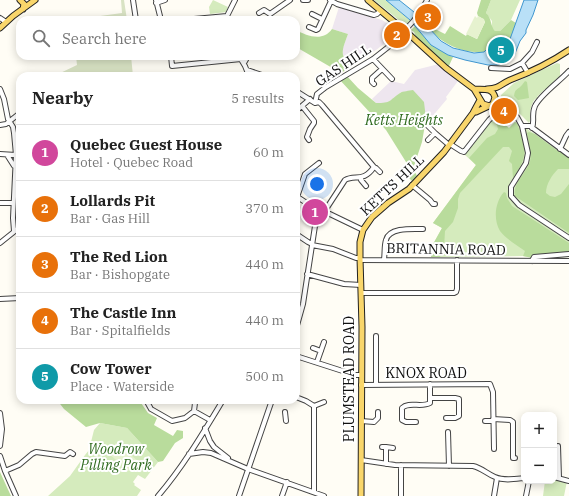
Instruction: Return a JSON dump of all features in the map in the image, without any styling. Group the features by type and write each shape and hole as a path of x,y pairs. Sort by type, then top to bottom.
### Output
{"main road":[{"path":"21,0 34,0"},
{"path":"21,0 24,4 22,10"},
{"path":"0,28 34,0"},
{"path":"368,0 406,30 446,68 474,89 483,104 491,105"},
{"path":"480,100 480,94 486,90 496,88 528,73 569,50"},
{"path":"473,113 491,105 500,90 514,79"},
{"path":"474,89 492,91 495,98"},
{"name":"KETTS HILL","path":"360,260 362,230 368,222 377,212 412,185 450,144 473,113 480,100"},
{"name":"PLUMSTEAD ROAD","path":"360,260 362,375 361,496"}],"street":[{"path":"133,0 135,16"},
{"path":"160,16 156,2 165,0"},
{"path":"228,16 235,0"},
{"path":"259,13 264,10 270,14 290,0"},
{"path":"303,0 308,0"},
{"path":"309,27 316,30 318,29 330,0 337,4 374,14 377,14 380,11"},
{"name":"GAS HILL","path":"315,103 317,94 326,87 373,59 401,37 412,24 427,0"},
{"path":"421,11 436,15"},
{"path":"312,14 322,19"},
{"path":"0,18 6,22"},
{"path":"492,68 510,69 522,63 532,52 537,42"},
{"path":"373,59 392,79"},
{"path":"171,60 172,66 217,60"},
{"path":"242,60 247,70 253,72"},
{"path":"522,63 528,73"},
{"path":"374,84 372,82 372,78 382,69"},
{"path":"532,128 534,124 533,110 537,102 569,71"},
{"path":"0,89 4,99 9,122 13,127 16,155 12,225 14,231 0,243"},
{"path":"300,93 315,103 319,102 380,172"},
{"path":"495,98 502,105 512,110 522,126 528,156 526,163 511,187 511,196 519,205 569,238"},
{"path":"309,140 307,137 314,121 302,106 310,99"},
{"path":"491,105 502,105"},
{"path":"427,126 461,152 464,152 502,105"},
{"path":"0,125 6,124 16,116"},
{"path":"522,126 532,128 569,155"},
{"path":"560,149 569,132"},
{"path":"428,140 435,133"},
{"path":"0,154 16,155"},
{"path":"7,155 14,166 16,166"},
{"path":"300,186 305,174 319,163"},
{"path":"300,315 315,226 345,180 350,178 361,178 375,168"},
{"path":"361,178 366,186"},
{"path":"412,185 430,200 432,204 435,204"},
{"path":"300,198 362,230"},
{"path":"0,203 13,203"},
{"path":"384,259 386,239 388,236 401,229 423,229"},
{"path":"300,237 312,244"},
{"name":"BRITANNIA ROAD","path":"312,244 333,249 360,260 569,261"},
{"name":"BRITANNIA ROAD","path":"532,262 534,257 540,255 569,254"},
{"path":"361,293 454,293 457,289 457,260"},
{"path":"307,274 344,284 361,285"},
{"path":"0,299 16,298"},
{"path":"376,385 377,338"},
{"path":"317,362 324,342"},
{"path":"313,348 321,351"},
{"path":"300,357 355,375 362,375"},
{"path":"414,423 402,420 401,412 403,406 430,404 430,384"},
{"name":"KNOX ROAD","path":"361,385 490,384 493,392 493,420"},
{"path":"430,398 459,399 459,416 448,419"},
{"path":"300,399 314,406"},
{"path":"314,406 324,402"},
{"path":"148,404 151,409 172,421 185,418 194,411 195,404"},
{"path":"158,496 189,454 220,404"},
{"path":"239,496 271,404"},
{"path":"314,406 314,492"},
{"path":"194,411 210,420"},
{"path":"285,412 286,421"},
{"path":"0,413 2,429 0,446"},
{"path":"361,421 374,422 377,420 379,414"},
{"path":"493,420 494,449"},
{"path":"485,421 510,420 513,422 513,458 515,458"},
{"path":"205,428 214,447 233,462"},
{"path":"448,432 449,466"},
{"path":"386,464 384,447 392,448"},
{"path":"560,449 559,478 569,481"},
{"path":"5,472 19,465 36,452 65,456 70,452"},
{"path":"189,454 203,452 211,453 248,469 324,496"},
{"path":"0,456 5,472 16,496"},
{"path":"361,460 402,465 473,466 482,469 497,478 521,478"},
{"path":"401,496 402,465"},
{"path":"494,496 497,478"},
{"path":"282,496 287,482"},
{"path":"526,496 528,484"}],"shaded area":[{"path":"339,7 382,20 391,26 396,32 387,39 388,41 357,63 346,60 342,50 348,34 332,29"},
{"path":"439,64 458,81 446,97 447,99 425,125 426,119 401,92 393,100 386,103 376,103 372,99 391,81 404,84 415,70"}],"green space":[{"path":"121,0 124,0 126,16 100,16 122,13"},
{"path":"213,0 228,7 226,12 210,14 209,7"},
{"path":"374,0 386,0 412,22 405,25"},
{"path":"481,0 491,0 486,13 495,31 500,31 511,20 516,23 510,43 501,43 492,50 487,49 484,52 469,52 448,44 430,30 431,27 445,34 450,26 466,36 467,34 477,39 485,22 478,16 477,13"},
{"path":"491,0 520,0 511,20 500,31 495,31 492,28 492,21 486,13"},
{"path":"475,16 477,18 478,16 484,19 485,22 477,39 466,34"},
{"path":"415,26 448,55 453,57 448,68 416,37 414,32 411,30"},
{"path":"332,29 348,34 343,49 344,57 350,62 357,63 341,73 300,49 300,32 315,37 320,37"},
{"path":"76,60 131,60 133,72 62,72 77,65"},
{"path":"557,63 560,64 560,76 533,102 529,123 513,107 501,100 501,95 514,83"},
{"name":"Ketts Heights","path":"346,75 358,88 376,103 385,103 401,92 413,90 424,102 426,119 422,142 414,166 417,176 412,181 408,177 406,162 386,130 339,79"},
{"path":"525,81 527,82 529,98 518,100 514,96 515,92"},
{"path":"495,116 509,128 515,122 569,157 569,257 431,257 432,246 442,228 433,223 476,165 465,155"},
{"path":"495,116 509,128 515,122 517,123 524,146 524,157 522,163 513,178 512,164 509,161 512,151 509,147 503,147 460,193 458,208 453,222 445,231 444,248 440,257 431,257 432,246 442,228 433,223 476,165 469,158 487,138 495,134 498,129 497,125 492,120"},
{"path":"529,132 535,134 555,149 569,157 569,169 558,169 547,186 546,193 555,197 561,194 569,184 569,233 515,196 517,183 530,162 527,133"},
{"path":"504,192 506,193 512,206 569,243 569,257 533,258 523,256 525,251 505,237 500,231 496,221 497,206"},
{"path":"60,404 142,404 148,413 157,418 154,425 173,436 177,430 183,431 183,438 175,443 163,461 158,462 127,428 100,423 86,427"},
{"name":"Woodrow Pilling Park","path":"100,423 127,428 158,462 145,479 138,475 133,482 135,484 134,485 141,490 137,496 48,496 70,476 89,450 94,430"},
{"path":"116,443 138,461 129,471 108,453"},
{"path":"0,472 11,496 0,496"},
{"path":"557,479 567,481 564,496 543,496 545,484 557,484"}],"water":[{"path":"386,0 399,0 414,12 441,41 453,48 474,53 484,52 487,49 489,50 489,54 503,55 524,0 538,0 526,33 520,41 514,56 498,65 488,65 448,55 431,45 410,20"}],"place":[{"name":"The Red Lion","path":"428,17"},
{"name":"Lollards Pit","path":"397,35"},
{"name":"Cow Tower","path":"501,50"},
{"name":"The Castle Inn","path":"504,111"},
{"name":"Quebec Guest House","path":"315,212"}]}
